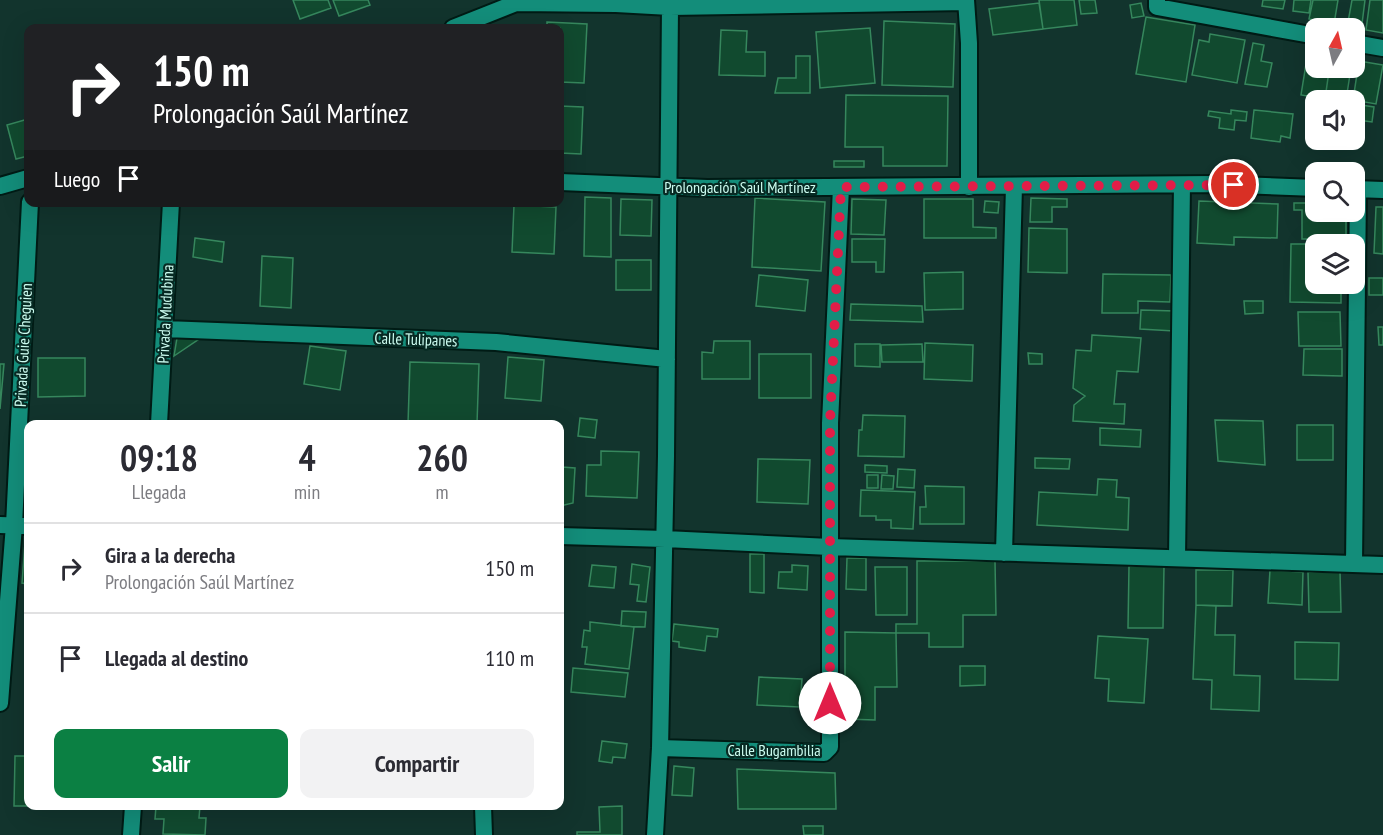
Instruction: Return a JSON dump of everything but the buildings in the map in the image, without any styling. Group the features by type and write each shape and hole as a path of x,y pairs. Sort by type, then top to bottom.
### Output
{"street":[{"path":"1156,0 1157,7 1305,34"},
{"path":"463,24 516,3 670,7 966,1 969,43 969,187"},
{"path":"655,835 660,748 665,539 670,7"},
{"path":"1365,45 1383,48"},
{"path":"0,186 24,179"},
{"name":"Prolongación Saúl Martínez","path":"564,182 707,188 1182,185 1305,188"},
{"path":"1177,558 1182,185"},
{"path":"1004,553 1014,186"},
{"name":"Calle Bugambilia","path":"660,748 824,753 830,747 830,423 841,187"},
{"path":"1365,189 1383,190"},
{"name":"Privada Guie Cheguien","path":"0,703 14,525 30,207"},
{"name":"Privada Mudubina","path":"159,420 171,207"},
{"path":"1354,564 1356,222"},
{"name":"Calle Tulipanes","path":"165,329 496,342 667,359"},
{"path":"564,536 1383,565"},
{"path":"131,835 133,810"},
{"path":"483,810 484,835"}],"route":[{"path":"830,703 830,423 841,187 1234,185"}]}
